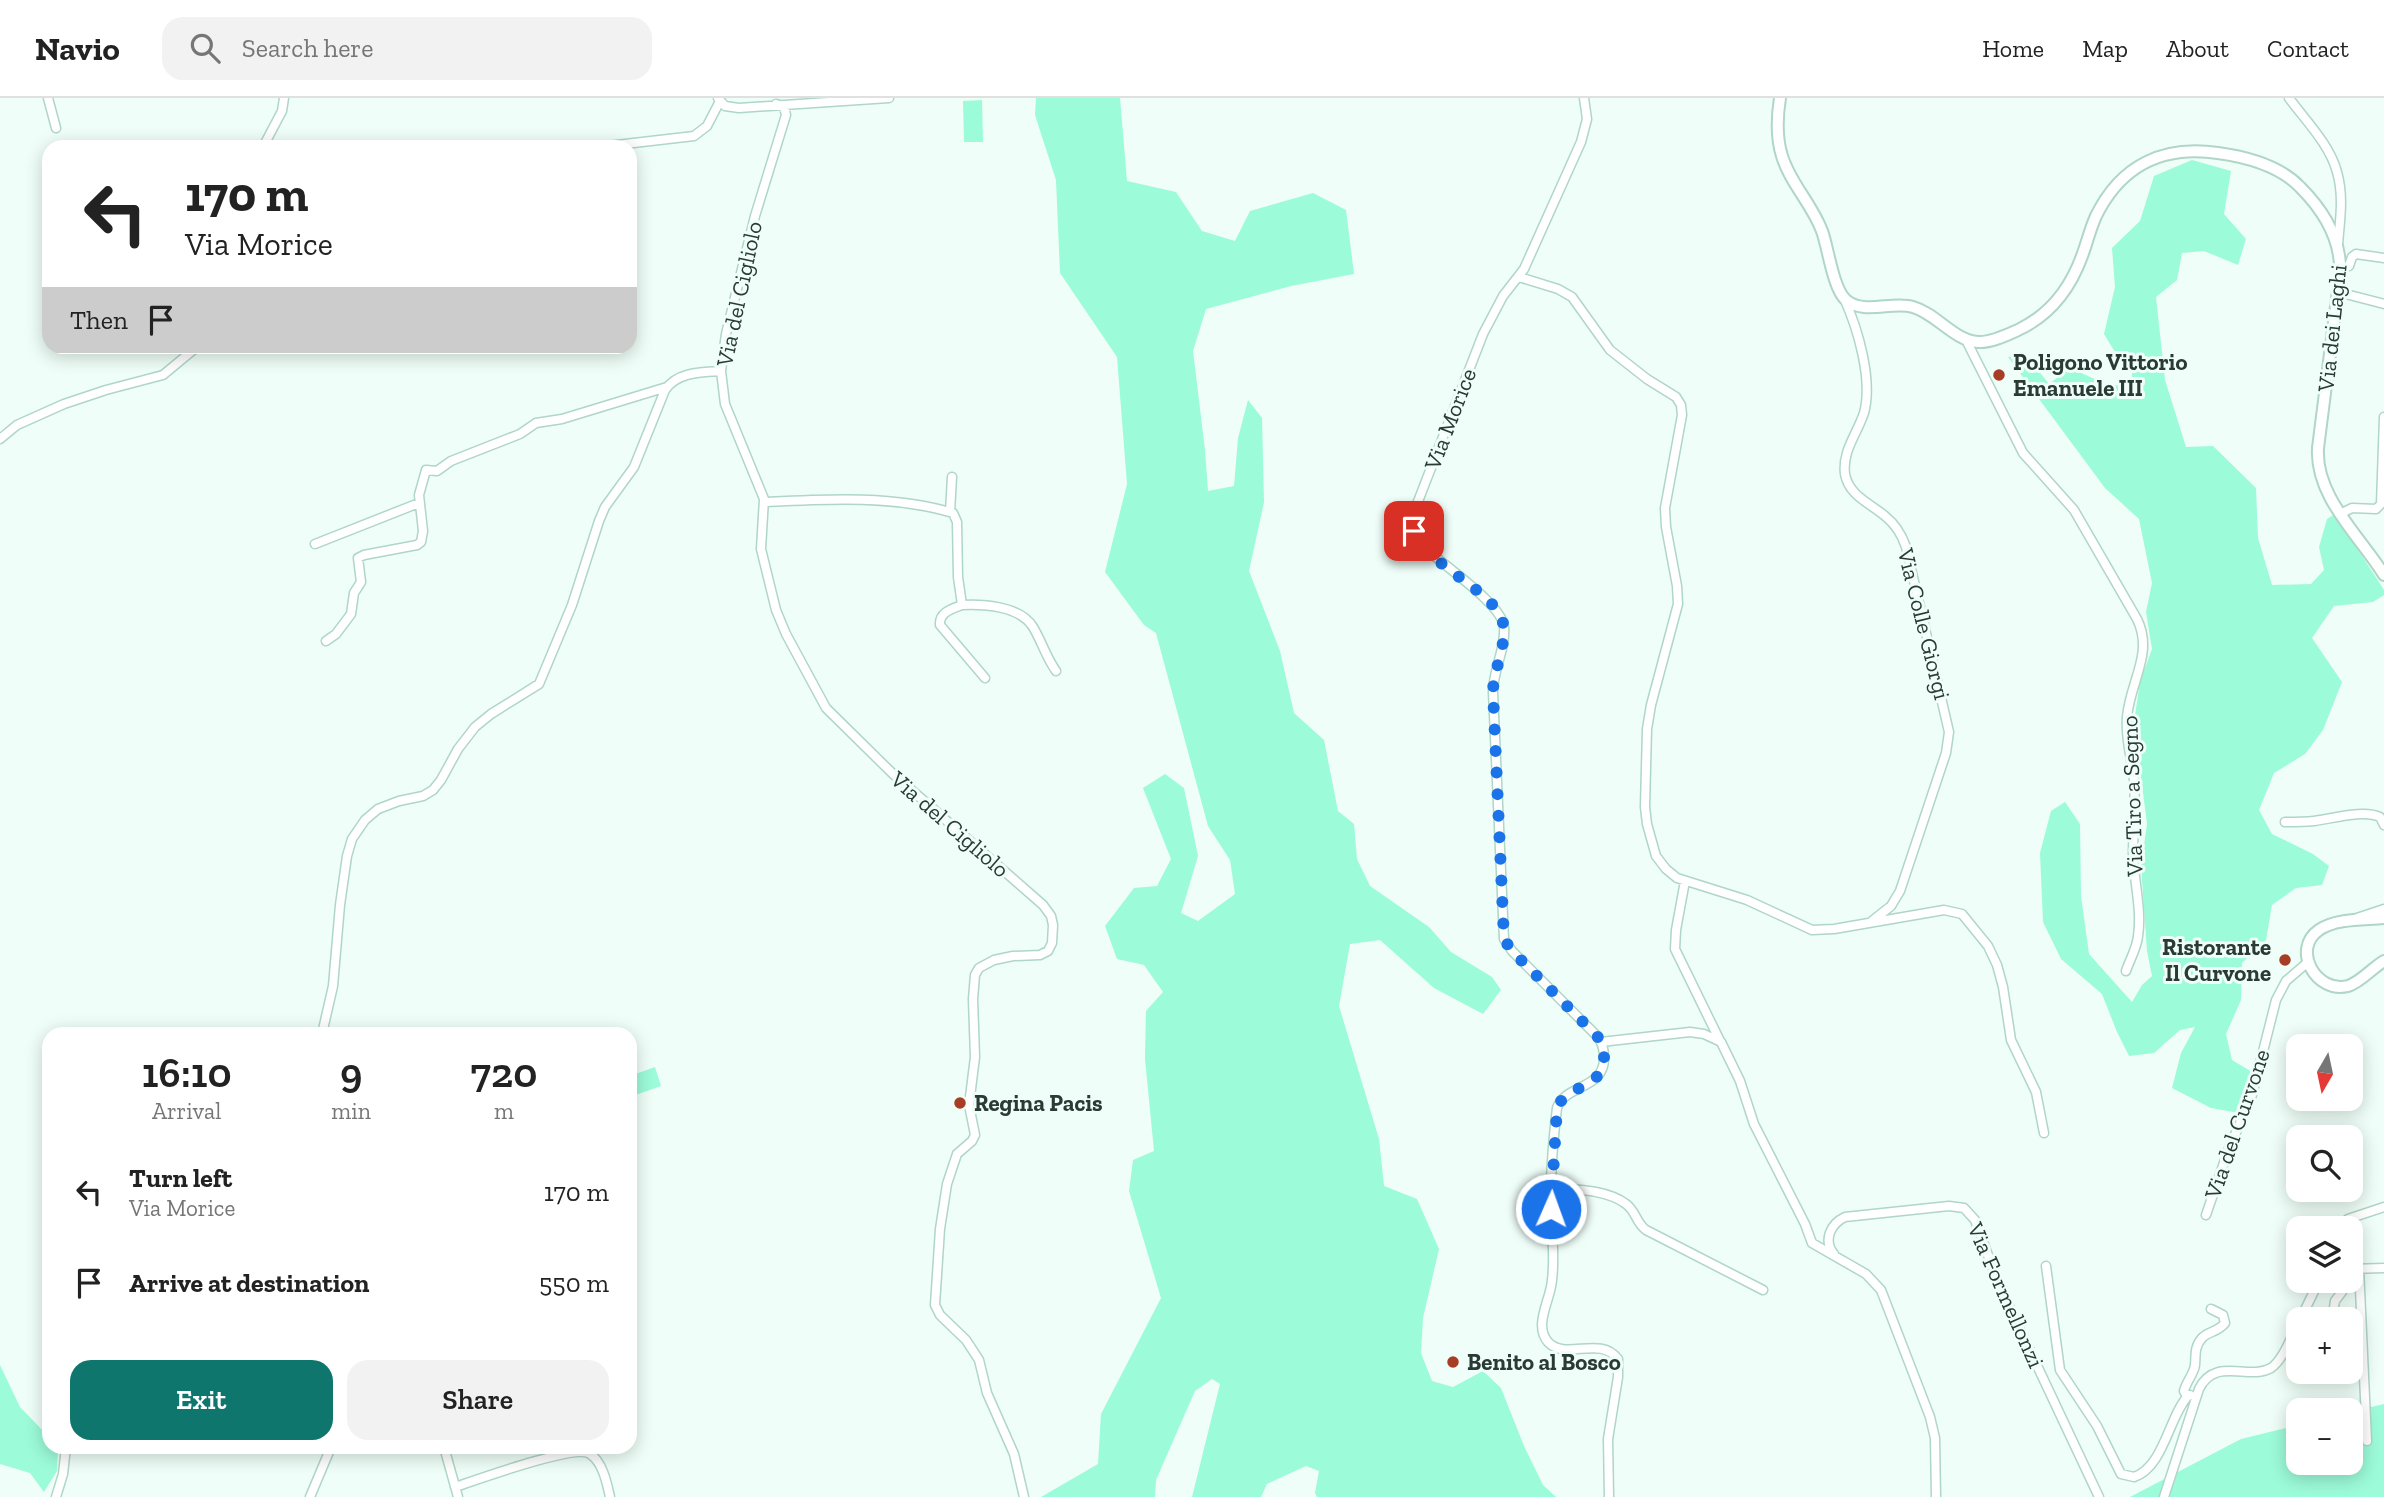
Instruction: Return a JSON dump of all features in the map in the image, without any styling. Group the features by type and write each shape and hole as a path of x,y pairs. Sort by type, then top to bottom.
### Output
{"main road":[{"path":"1780,98 1778,130 1784,162 1821,228 1829,260 1842,294 1848,302 1862,306 1914,307 1965,338"},
{"name":"Via dei Laghi","path":"1965,338 1986,342 2018,330 2045,314 2073,277 2097,214 2117,185 2136,168 2172,152 2189,150 2220,153 2274,168 2290,178 2309,197 2338,245 2341,268 2318,460 2322,480 2384,575"},
{"path":"2384,918 2331,925 2315,934 2308,943 2308,962 2319,980 2340,987 2354,983 2384,961"}],"street":[{"path":"48,98 56,128"},
{"path":"267,140 282,111 284,98"},
{"path":"637,143 694,136 707,126 719,99 728,107 739,108 889,98"},
{"name":"Via Morice","path":"1584,98 1587,119 1581,142 1519,277 1503,296 1480,342 1416,508 1413,527 1423,547 1493,606 1504,625 1493,692 1504,939 1512,951 1601,1042"},
{"path":"2289,98 2336,166 2341,193 2338,245"},
{"name":"Via del Cigliolo","path":"776,104 785,108 786,115 758,208 726,334 721,371 725,404 765,502 761,550 769,587 783,628 823,705 892,773 1043,905 1053,922 1052,943 1047,952 994,960 982,966 975,975 975,1057 969,1105 975,1135 956,1157 947,1184 940,1229 935,1300 939,1313 962,1335 979,1360 988,1396 1015,1459 1024,1497"},
{"path":"2341,268 2348,266 2356,254 2384,258"},
{"path":"1519,277 1570,295 1610,350 1674,396 1681,405 1682,416 1665,513 1678,604 1648,717 1645,803 1647,824 1656,856 1671,874 1685,881 1747,900 1809,929 1825,930 1944,910 1958,911 1984,941 1997,965 2011,1040 2036,1092 2044,1133"},
{"path":"2338,292 2384,304"},
{"name":"Via Colle Giorgi","path":"1842,294 1858,335 1867,394 1862,418 1848,447 1845,474 1851,490 1886,517 1905,542 1949,736 1946,753 1899,894 1891,906 1869,923"},
{"name":"Via Tiro a Segno","path":"1965,338 2023,453 2078,516 2137,619 2143,635 2142,662 2132,688 2127,719 2127,740 2134,785 2133,858 2139,923 2136,946 2126,971"},
{"path":"0,439 17,425 64,404 160,376 188,354"},
{"path":"326,641 336,634 351,614 354,593 361,582 358,558 421,542 423,531 419,503 420,486 426,470 437,471 451,461 520,434 536,423 562,419 667,387 682,376 721,371"},
{"path":"324,1027 333,986 340,905 352,839 365,820 378,809 423,796 433,790 475,727 539,684 572,605 601,517 635,467 667,387"},
{"path":"2342,513 2352,508 2376,509 2380,506 2384,417"},
{"path":"950,512 951,477"},
{"path":"765,502 880,501 954,514 957,522 962,605"},
{"path":"315,544 419,503"},
{"path":"985,678 940,625 940,618 944,613 962,605 998,608 1026,618 1056,671"},
{"path":"2286,822 2316,821 2348,814 2372,814 2380,817 2384,825"},
{"path":"1685,881 1675,949 1739,1078 1754,1124 1804,1221 1810,1239 1818,1248 1872,1279 1889,1308 1932,1423 1936,1497"},
{"path":"2354,921 2361,915 2384,909"},
{"name":"Via del Curvone","path":"2206,1215 2228,1150 2254,1089 2276,1000 2286,981 2308,962"},
{"path":"1609,1497 1608,1430 1618,1380 1618,1359 1613,1353 1603,1349 1554,1347 1546,1340 1543,1330 1553,1272 1552,1188 1557,1108 1562,1098 1586,1086 1600,1073 1604,1061 1601,1042 1690,1032 1704,1034 1721,1042"},
{"path":"1552,1188 1595,1192 1624,1203 1631,1209 1638,1224 1646,1230 1763,1290"},
{"name":"Via Formellonzi","path":"1834,1255 1828,1246 1830,1231 1835,1222 1845,1217 1949,1206 1961,1207 1971,1213 1982,1233 1996,1277 2099,1497"},
{"path":"2357,1216 2384,1207"},
{"path":"2046,1266 2060,1370 2099,1431 2121,1474 2134,1477 2146,1469 2161,1448 2197,1380 2218,1368 2229,1371"},
{"path":"2363,1268 2384,1268"},
{"path":"2356,1293 2367,1441"},
{"path":"2188,1396 2184,1393 2184,1388 2195,1368 2194,1355 2199,1342 2225,1323 2222,1315 2211,1309"},
{"path":"2164,1497 2200,1386 2208,1377 2229,1371 2271,1368 2286,1345"},
{"path":"55,1497 62,1479 65,1454"},
{"path":"310,1497 328,1454"},
{"path":"446,1454 458,1497"},
{"path":"456,1487 566,1454"},
{"path":"591,1454 596,1460 610,1497"}],"green space":[{"path":"1036,98 1120,98 1127,181 1176,192 1202,231 1235,241 1250,211 1313,193 1346,210 1354,274 1291,286 1206,309 1193,351 1208,491 1234,486 1238,438 1248,400 1262,418 1264,502 1249,571 1280,651 1294,713 1324,740 1338,811 1354,824 1357,859 1370,886 1429,927 1451,952 1492,977 1501,990 1483,1014 1434,988 1380,940 1350,944 1339,1006 1379,1139 1384,1186 1417,1199 1439,1249 1423,1318 1421,1353 1432,1381 1453,1387 1483,1371 1501,1388 1543,1485 1556,1497 1317,1497 1315,1493 1319,1471 1306,1466 1267,1484 1261,1497 1192,1497 1220,1384 1212,1379 1195,1391 1156,1480 1155,1497 1041,1497 1098,1464 1101,1414 1161,1298 1129,1191 1133,1160 1154,1151 1145,1059 1146,1011 1163,992 1144,965 1117,959 1105,926 1134,888 1157,886 1171,859 1143,788 1165,774 1184,788 1198,856 1181,913 1198,921 1235,894 1230,860 1208,826 1156,633 1144,625 1105,572 1127,484 1117,357 1060,273 1056,180 1035,115"},
{"path":"982,100 983,142 964,142 963,101"},
{"path":"2192,160 2231,171 2224,214 2246,239 2238,265 2204,251 2182,253 2177,280 2156,297 2165,380 2186,447 2213,446 2256,488 2258,538 2272,585 2311,584 2324,570 2319,547 2327,519 2335,514 2384,590 2384,595 2373,602 2334,606 2312,638 2342,682 2323,730 2305,754 2274,773 2259,810 2272,834 2313,854 2329,866 2322,885 2296,888 2272,905 2266,940 2242,963 2241,1000 2226,1034 2232,1060 2252,1072 2239,1113 2211,1108 2172,1088 2181,1053 2195,1027 2180,1030 2154,1053 2129,1056 2102,994 2061,959 2043,922 2040,853 2051,811 2065,802 2080,824 2081,896 2089,954 2132,1002 2142,985 2152,976 2147,951 2141,866 2147,824 2134,722 2140,682 2152,649 2146,612 2152,583 2139,519 2105,488 2008,357 2026,355 2049,384 2070,368 2106,384 2133,387 2131,361 2115,352 2104,334 2115,287 2112,248 2140,221 2154,176"},
{"path":"655,1067 661,1086 637,1095 637,1073"},
{"path":"0,1365 20,1407 42,1430 42,1454 58,1454 57,1471 44,1492 30,1473 0,1464"},
{"path":"2384,1404 2384,1497 2130,1497 2241,1439 2286,1428 2286,1475 2363,1475 2363,1409"}],"place":[{"name":"Poligono Vittorio Emanuele III","path":"1999,375"},
{"name":"Ristorante Il Curvone","path":"2285,960"},
{"name":"Regina Pacis","path":"960,1103"},
{"name":"Benito al Bosco","path":"1453,1362"}],"route":[{"path":"1414,531 1423,547 1493,606 1504,625 1493,692 1504,939 1512,951 1597,1036 1604,1051 1603,1067 1597,1077 1559,1102 1551,1209"}]}
